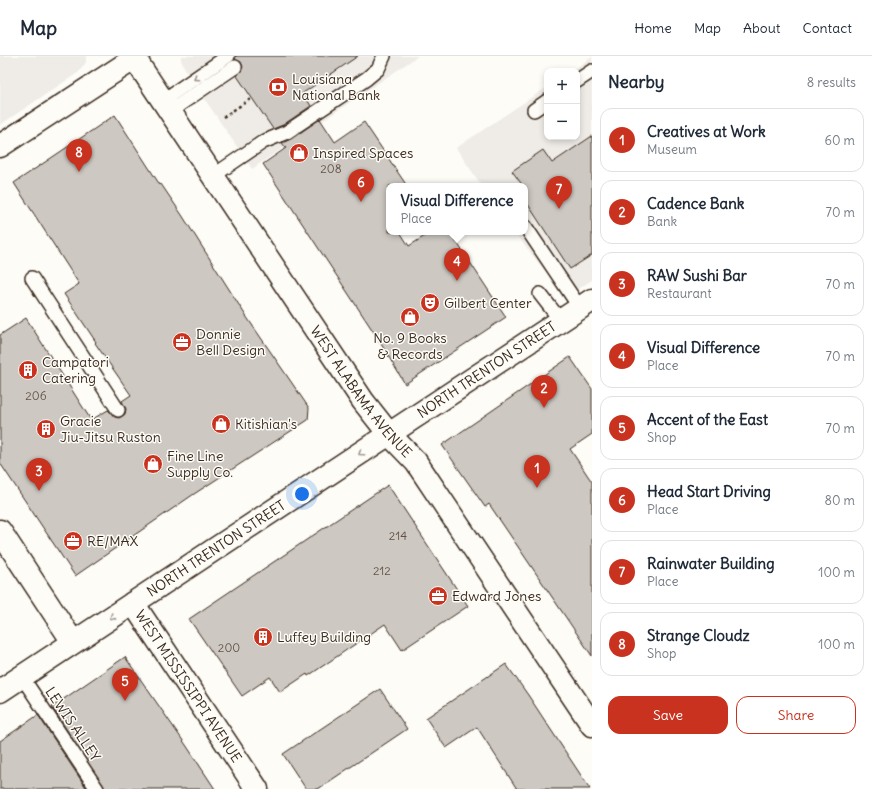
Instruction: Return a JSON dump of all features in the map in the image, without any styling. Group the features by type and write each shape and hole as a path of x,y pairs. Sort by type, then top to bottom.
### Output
{"main road":[{"name":"WEST ALABAMA AVENUE","path":"135,57 362,400 389,434 416,462 592,725"},
{"path":"0,146 135,57"},
{"name":"NORTH TRENTON STREET","path":"0,692 73,642 586,304"},
{"path":"0,531 73,642"},
{"name":"WEST MISSISSIPPI AVENUE","path":"133,603 257,789"}],"lane":[{"path":"213,176 263,142 288,132 366,79 378,69 384,56"},
{"path":"166,106 232,62"},
{"path":"580,79 592,71"},
{"path":"534,110 544,103"},
{"path":"528,230 586,304"},
{"path":"32,278 118,410"},
{"path":"540,294 561,321"},
{"name":"LEWIS ALLEY","path":"22,677 97,789"}],"path":[{"path":"223,117 252,98"}],"shaded area":[{"path":"0,56 86,56 86,62 79,72 0,125"},
{"path":"181,56 418,56 252,169 187,73 181,60"},
{"path":"592,57 592,280 566,297 516,235 528,235 528,183 480,183 456,148 544,89 544,140 580,140 580,68 576,68"}],"building":[{"name":"Louisiana National Bank","path":"236,56 358,56 303,93 311,106 283,125 273,129 237,76 243,67 241,62 235,59"},
{"path":"115,115 160,185 161,184 182,215 246,316 309,408 308,420 194,494 75,576 0,463 0,335 26,318 91,420 108,410 115,417 119,418 125,414 126,409 122,401 131,395 95,343 96,342 64,294 79,284 14,183"},
{"path":"320,119 335,142 364,122 405,183 386,183 386,235 402,235 409,246 426,235 452,235 506,317 405,384 375,334 263,164 286,148 282,143 291,139"},
{"path":"592,136 592,255 570,269 528,205 528,183 521,183 512,171 543,150 552,163"},
{"path":"570,357 592,389 592,434 570,449 592,482 592,656 489,504 485,507 442,445"},
{"path":"388,485 468,606 402,650 385,624 308,676 307,674 280,692 270,677 242,696 189,619"},
{"path":"125,657 215,789 105,789 52,707"},
{"path":"506,664 590,789 517,789 477,727 446,748 426,718"},
{"path":"380,689 407,729 318,789 306,789 283,754"},
{"path":"38,715 87,789 0,789 0,741"}],"place":[{"name":"Louisiana National Bank","path":"278,87"},
{"name":"Inspired Spaces","path":"299,153"},
{"name":"Strange Cloudz","path":"79,172"},
{"name":"Head Start Driving","path":"361,202"},
{"name":"Rainwater Building","path":"559,209"},
{"name":"Visual Difference","path":"457,281"},
{"name":"Gilbert Center","path":"430,303"},
{"name":"No. 9 Books & Records","path":"410,317"},
{"name":"Donnie Bell Design","path":"182,342"},
{"name":"Campatori Catering","path":"28,370"},
{"name":"Cadence Bank","path":"544,408"},
{"name":"Kitishian's","path":"221,424"},
{"name":"Gracie Jiu-Jitsu Ruston","path":"46,429"},
{"name":"Fine Line Supply Co.","path":"153,464"},
{"name":"Creatives at Work","path":"537,488"},
{"name":"RAW Sushi Bar","path":"39,491"},
{"name":"RE/MAX","path":"73,541"},
{"name":"Edward Jones","path":"438,596"},
{"name":"Luffey Building","path":"263,637"},
{"name":"Accent of the East","path":"125,701"}]}
